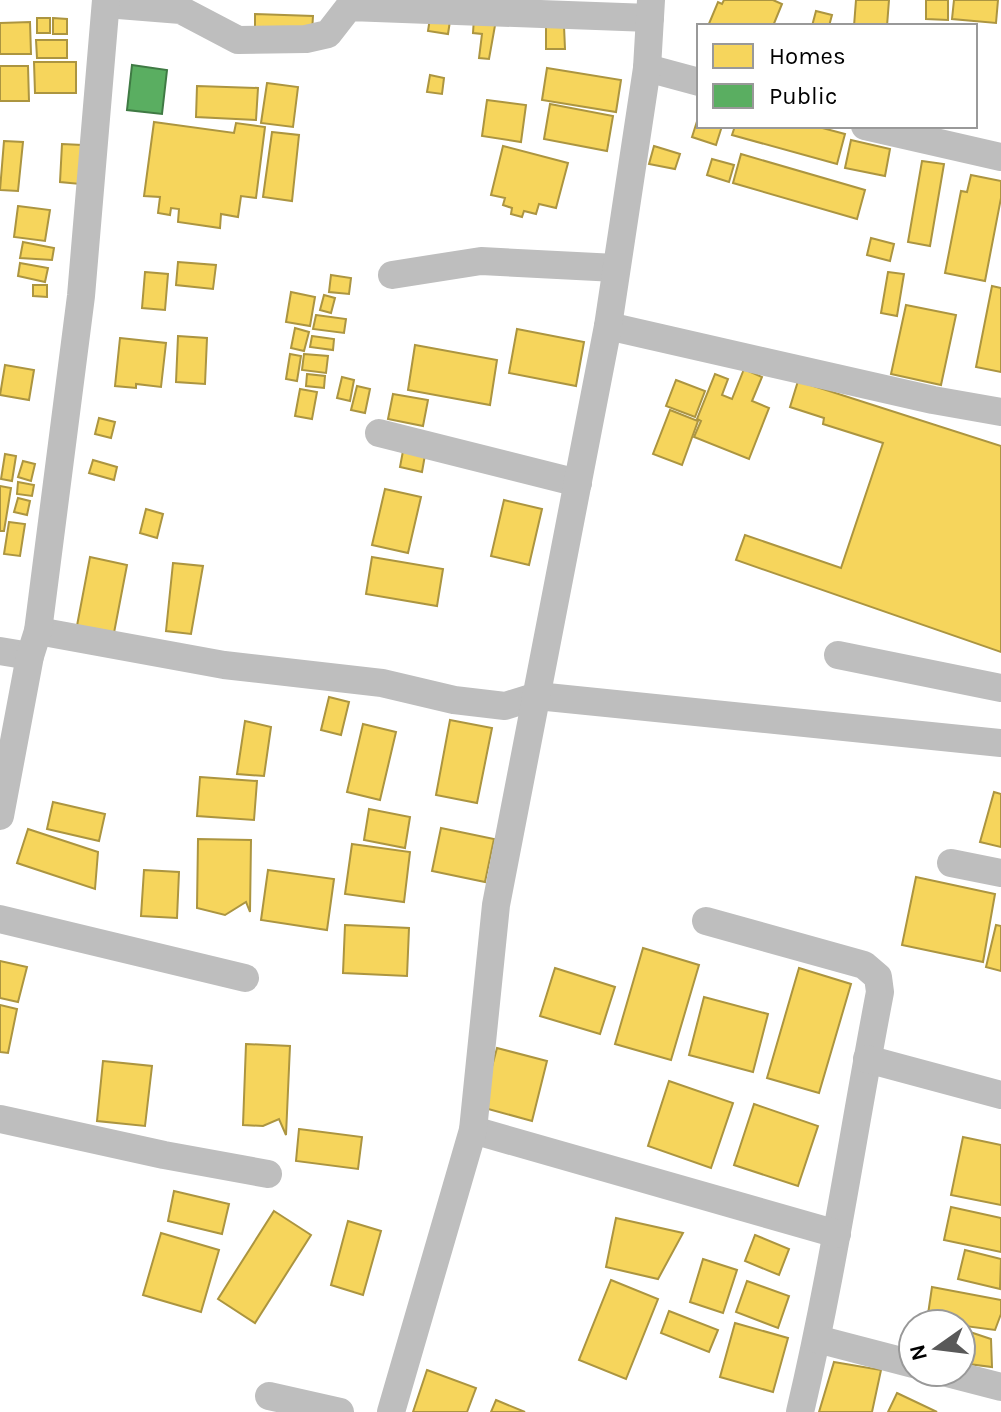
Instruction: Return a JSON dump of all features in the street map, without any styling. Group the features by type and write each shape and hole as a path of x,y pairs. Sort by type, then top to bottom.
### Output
{"street":[{"path":"0,816 34,643 81,296 106,2 181,10 238,40 306,39 328,34 349,7 650,9 647,68 608,326 496,905 473,1130 391,1412"},
{"path":"647,68 697,81"},
{"path":"874,128 1001,157"},
{"path":"392,275 481,261 616,268"},
{"path":"608,326 933,400 1001,412"},
{"path":"379,433 578,483"},
{"path":"0,651 34,643 382,683 454,700 505,706 537,696 1001,743"},
{"path":"838,655 1001,688"},
{"path":"951,863 1001,873"},
{"path":"0,919 245,978"},
{"path":"706,921 864,965 878,977 880,992 837,1234 800,1412"},
{"path":"867,1059 1001,1095"},
{"path":"0,1119 268,1174"},
{"path":"473,1130 837,1234"},
{"path":"817,1339 897,1360"},
{"path":"977,1381 1001,1387"},
{"path":"269,1396 340,1412"}],"building: Homes":[{"path":"724,0 773,0 782,4 774,24 709,24 718,2 722,4"},
{"path":"856,0 889,0 887,24 854,24"},
{"path":"926,0 948,0 948,20 926,19"},
{"path":"954,0 998,0 996,23 952,19"},
{"path":"816,11 832,15 830,24 813,24"},
{"path":"255,14 313,16 312,32 255,30"},
{"path":"37,18 50,18 50,33 37,33"},
{"path":"53,18 67,19 67,34 53,34"},
{"path":"430,18 450,21 448,34 428,31"},
{"path":"474,18 496,20 489,59 479,58 482,34 473,33"},
{"path":"30,22 31,54 0,54 0,23"},
{"path":"546,26 564,26 565,49 546,49"},
{"path":"36,40 67,40 67,58 37,58"},
{"path":"34,62 76,62 76,93 35,93"},
{"path":"0,66 28,66 29,101 0,101"},
{"path":"547,68 621,80 616,112 542,100"},
{"path":"430,75 444,78 442,94 427,92"},
{"path":"267,83 298,87 293,127 261,123"},
{"path":"197,86 258,88 256,120 196,117"},
{"path":"487,100 526,105 521,142 482,136"},
{"path":"550,104 613,116 607,151 544,139"},
{"path":"697,121 697,128 721,128 716,145 692,137"},
{"path":"154,122 234,133 236,123 265,127 256,198 241,196 238,217 221,214 220,228 178,222 179,209 171,208 170,215 158,213 160,197 144,196"},
{"path":"734,128 822,128 845,134 837,164 732,135"},
{"path":"272,132 299,135 292,201 263,197"},
{"path":"851,140 890,149 885,176 845,168"},
{"path":"4,141 23,142 18,191 0,190"},
{"path":"62,144 82,145 80,184 60,182"},
{"path":"503,146 568,163 556,208 539,204 536,214 524,211 522,217 511,214 512,208 503,205 505,198 491,195"},
{"path":"654,146 680,154 675,169 649,164"},
{"path":"741,154 865,190 857,219 733,183"},
{"path":"712,159 734,165 729,182 707,175"},
{"path":"922,161 944,164 930,246 908,242"},
{"path":"971,175 1001,181 1001,198 985,281 945,273 961,191 967,192"},
{"path":"18,206 50,210 45,241 14,237"},
{"path":"871,238 894,244 890,261 867,255"},
{"path":"23,242 54,248 52,260 20,258"},
{"path":"178,262 216,265 213,289 176,285"},
{"path":"20,263 48,268 45,282 18,276"},
{"path":"145,272 168,274 165,310 142,308"},
{"path":"888,272 904,274 897,316 881,313"},
{"path":"331,275 351,278 349,294 329,292"},
{"path":"33,285 47,285 47,297 33,296"},
{"path":"992,286 1001,288 1001,372 976,367"},
{"path":"291,292 315,297 310,326 286,322"},
{"path":"324,295 335,298 331,313 320,310"},
{"path":"906,305 956,315 941,385 891,374"},
{"path":"316,315 346,319 344,333 313,329"},
{"path":"295,328 309,332 304,351 291,348"},
{"path":"517,329 584,342 576,386 509,373"},
{"path":"178,336 207,338 205,384 176,382"},
{"path":"312,336 334,339 333,350 310,347"},
{"path":"120,338 166,343 161,387 136,384 136,388 115,386"},
{"path":"415,345 497,360 490,405 408,390"},
{"path":"290,354 301,356 297,381 286,379"},
{"path":"304,354 328,356 326,373 302,370"},
{"path":"5,365 34,370 29,400 0,395"},
{"path":"744,369 762,377 752,401 769,408 749,459 694,437 701,421 697,419 715,374 728,379 722,395 732,399"},
{"path":"307,374 325,376 324,388 306,386"},
{"path":"342,377 354,380 350,401 337,398"},
{"path":"676,380 705,391 695,417 666,406"},
{"path":"798,381 1001,446 1001,652 736,560 745,535 841,568 883,443 823,424 824,418 790,407"},
{"path":"357,386 370,389 365,413 351,410"},
{"path":"300,389 317,392 312,419 295,416"},
{"path":"393,394 428,400 423,426 388,419"},
{"path":"670,410 698,421 682,465 653,454"},
{"path":"99,418 115,422 111,438 95,434"},
{"path":"403,451 425,455 422,472 400,467"},
{"path":"5,454 16,456 12,481 1,479"},
{"path":"93,460 117,467 114,480 89,473"},
{"path":"23,461 35,464 31,481 18,477"},
{"path":"18,482 34,485 32,496 17,494"},
{"path":"0,486 11,488 4,531 0,531"},
{"path":"385,489 421,497 408,553 372,545"},
{"path":"18,498 30,501 27,515 14,512"},
{"path":"504,500 542,509 529,565 491,556"},
{"path":"146,509 163,514 157,538 140,533"},
{"path":"9,522 25,524 20,556 4,554"},
{"path":"90,557 127,565 113,638 76,631"},
{"path":"372,557 443,569 437,606 366,594"},
{"path":"173,563 203,566 191,634 166,631"},
{"path":"329,697 349,702 341,735 321,730"},
{"path":"450,720 492,728 477,803 436,795"},
{"path":"245,721 271,727 264,776 237,774"},
{"path":"363,724 396,732 380,800 347,792"},
{"path":"200,777 257,781 254,820 197,816"},
{"path":"994,792 1001,794 1001,847 980,842"},
{"path":"53,802 105,814 99,841 47,829"},
{"path":"369,809 410,817 405,848 364,840"},
{"path":"441,828 494,839 485,882 432,871"},
{"path":"28,829 98,852 95,889 17,863"},
{"path":"198,839 251,840 250,912 246,902 225,915 197,908"},
{"path":"352,844 410,852 404,902 345,894"},
{"path":"144,870 179,872 177,918 141,916"},
{"path":"268,870 334,879 327,930 261,920"},
{"path":"916,877 995,894 983,962 902,945"},
{"path":"345,925 409,928 407,976 343,973"},
{"path":"996,925 1001,926 1001,971 986,967"},
{"path":"643,948 699,965 671,1060 615,1044"},
{"path":"0,961 27,967 18,1002 0,998"},
{"path":"555,968 615,987 600,1034 540,1016"},
{"path":"799,968 851,984 819,1093 767,1078"},
{"path":"704,997 768,1014 753,1072 689,1055"},
{"path":"0,1005 17,1009 8,1053 0,1052"},
{"path":"246,1044 290,1046 286,1135 279,1119 263,1126 243,1125"},
{"path":"497,1048 547,1061 532,1121 481,1107"},
{"path":"103,1061 152,1066 145,1126 97,1121"},
{"path":"669,1081 733,1103 711,1168 648,1146"},
{"path":"754,1104 818,1126 798,1186 734,1165"},
{"path":"299,1129 362,1137 358,1169 296,1161"},
{"path":"963,1137 1001,1145 1001,1205 951,1195"},
{"path":"174,1191 229,1204 222,1234 168,1221"},
{"path":"951,1207 1001,1218 1001,1252 944,1240"},
{"path":"274,1211 311,1235 255,1323 218,1299"},
{"path":"616,1218 683,1233 658,1279 606,1267"},
{"path":"348,1221 381,1231 363,1295 331,1285"},
{"path":"161,1233 219,1250 201,1312 143,1295"},
{"path":"755,1235 789,1249 779,1275 745,1261"},
{"path":"965,1250 1001,1259 1000,1289 958,1279"},
{"path":"703,1259 737,1270 723,1313 690,1302"},
{"path":"611,1280 658,1299 626,1379 579,1360"},
{"path":"747,1281 789,1296 778,1328 736,1312"},
{"path":"932,1287 1001,1300 1001,1314 995,1330 977,1328 977,1308 929,1308"},
{"path":"669,1311 718,1330 709,1352 661,1333"},
{"path":"735,1323 788,1338 773,1392 720,1377"},
{"path":"977,1334 991,1339 992,1367 977,1365"},
{"path":"834,1362 881,1370 872,1412 819,1412"},
{"path":"427,1370 476,1388 467,1412 413,1412"},
{"path":"897,1393 937,1412 888,1412"},
{"path":"496,1400 525,1412 491,1412"}],"building: Public":[{"path":"132,65 167,70 162,114 127,110"}]}
